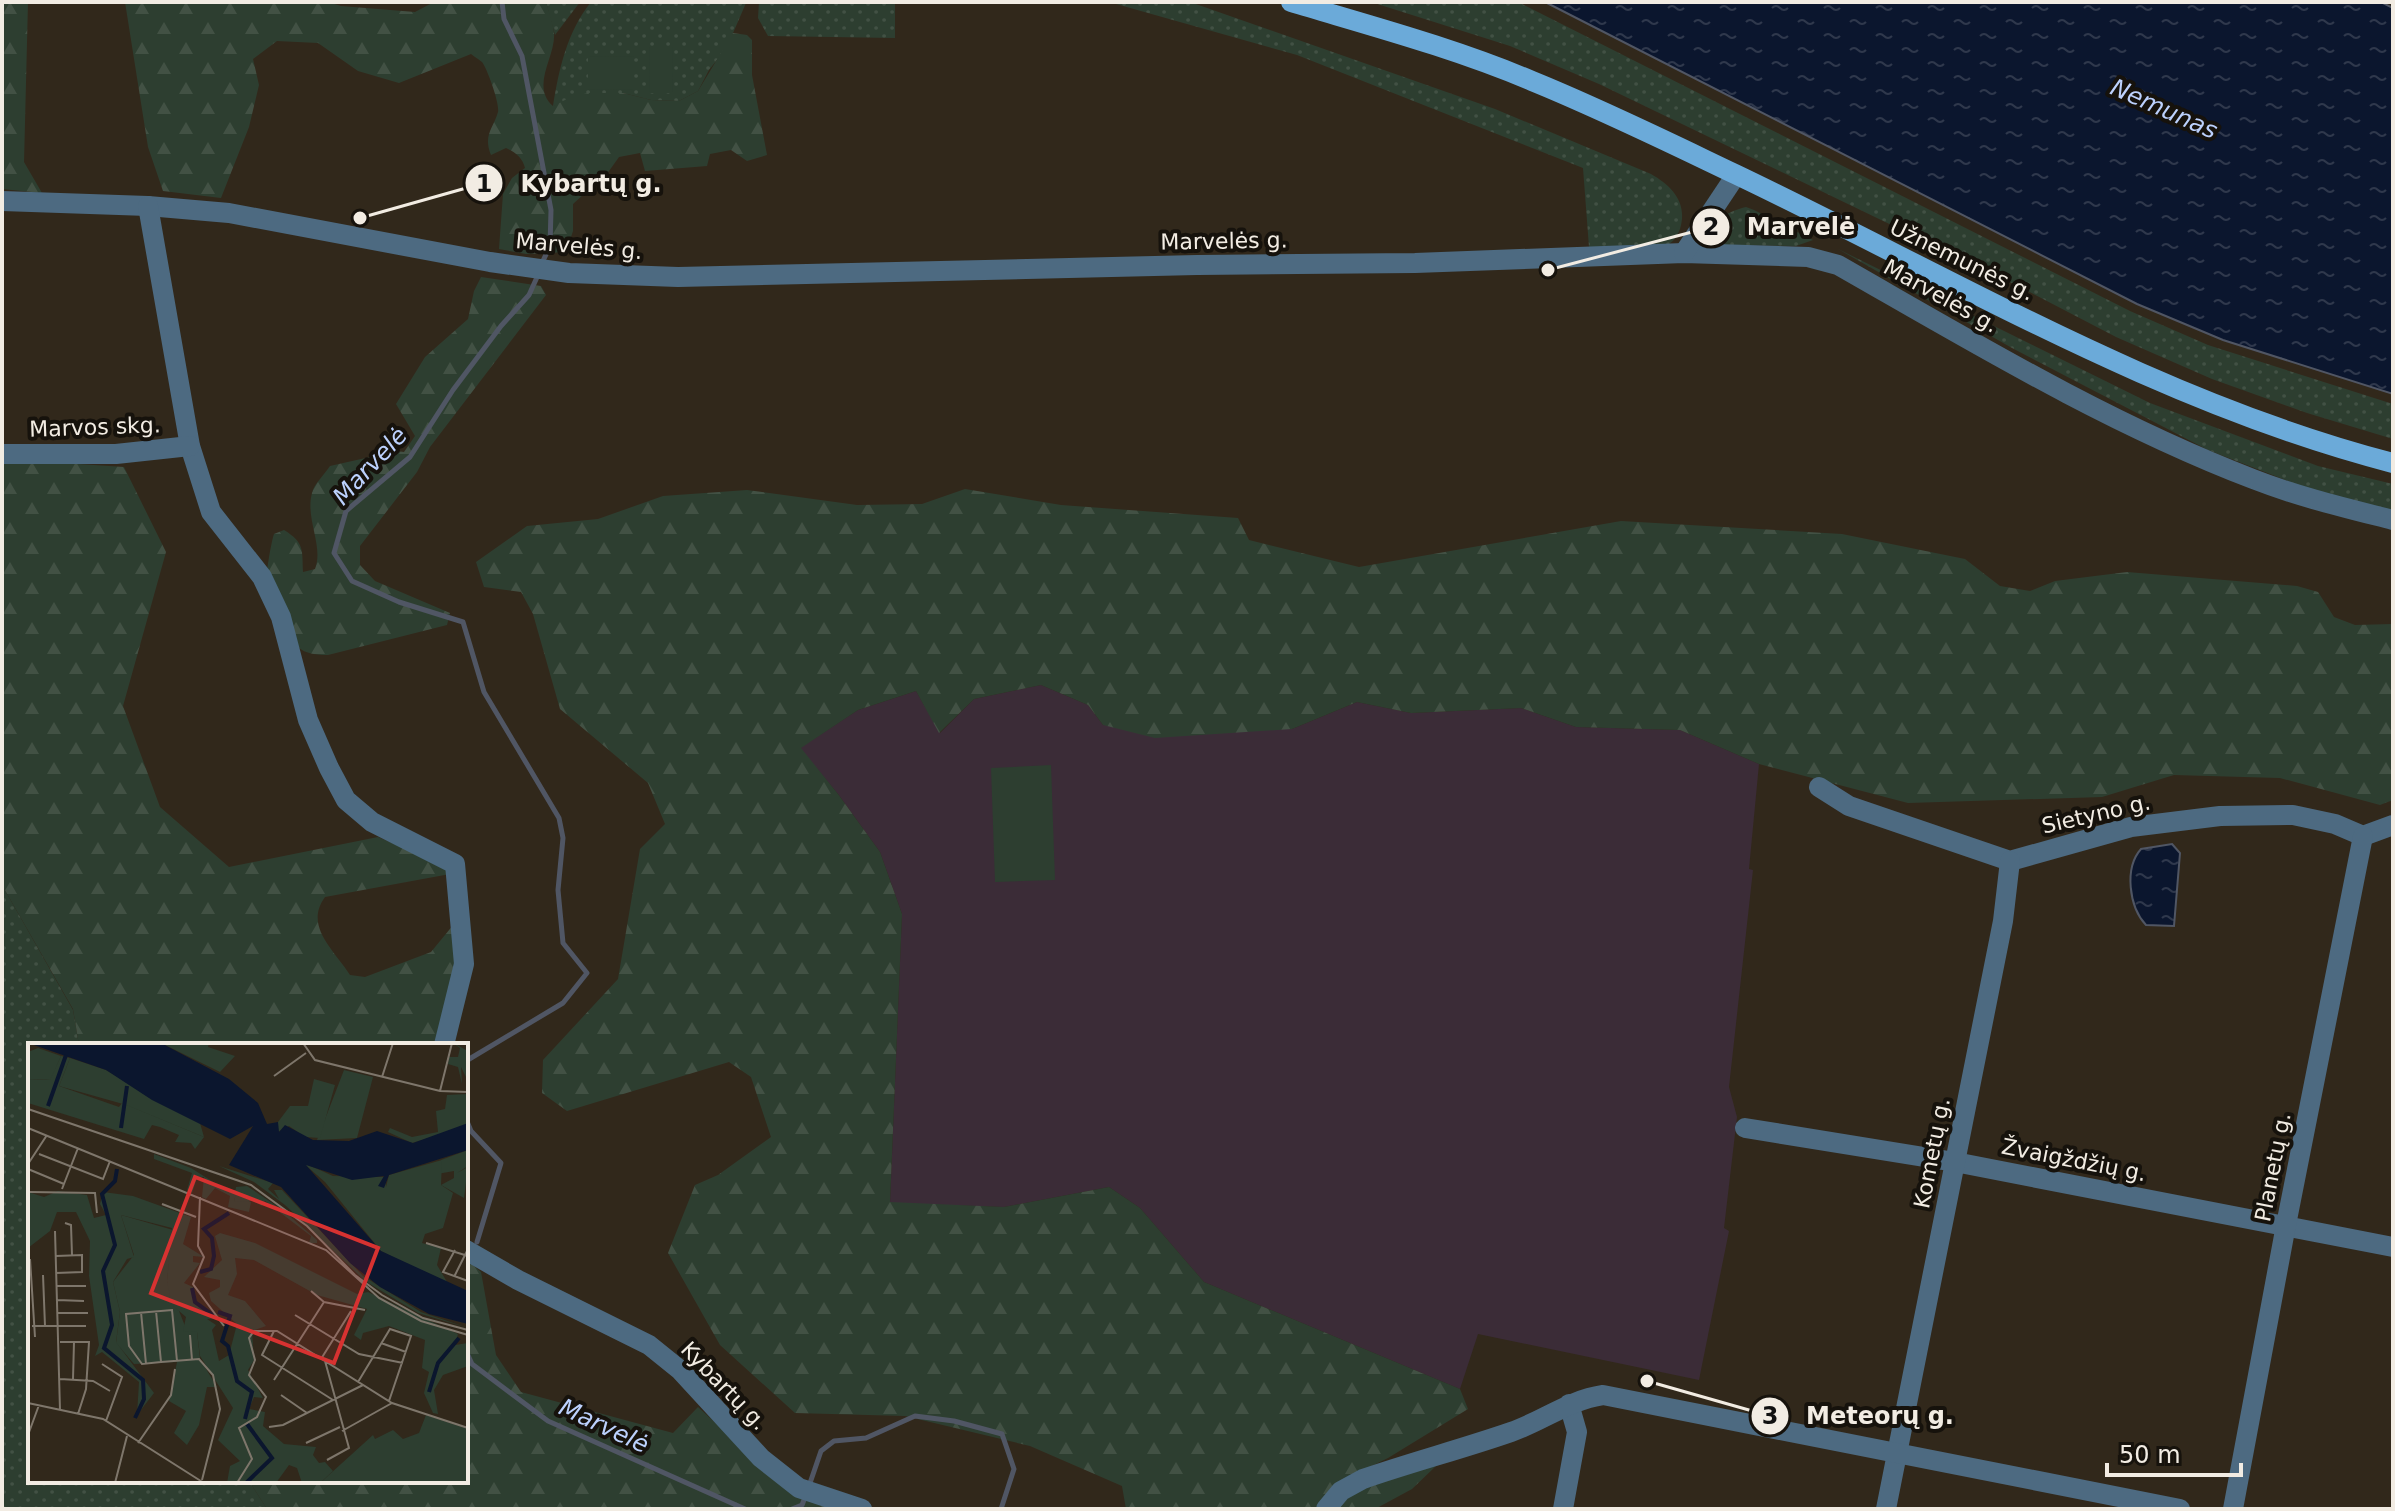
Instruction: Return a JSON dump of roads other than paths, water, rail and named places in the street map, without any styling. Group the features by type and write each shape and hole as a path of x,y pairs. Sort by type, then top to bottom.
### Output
{"main road":[{"name":"Užnemunės g.","path":"1291,2 1532,80 1736,175 2098,354 2247,418 2393,463"}],"street":[{"path":"1684,253 1736,175"},
{"name":"Marvelės g.","path":"2,201 148,206 229,213 523,267 692,277 1159,265 1415,263 1684,253 1808,257 1838,265 2075,399 2192,454 2319,502 2393,520"},
{"path":"148,206 190,446 211,512 262,577 281,617 308,720 329,768 346,800 372,822 455,864 464,964 444,1043"},
{"name":"Marvos skg.","path":"2,454 116,454 190,446"},
{"path":"1819,787 1849,806 2010,861"},
{"name":"Sietyno g.","path":"2010,861 2131,827 2220,816 2293,815 2335,824 2363,836"},
{"path":"2363,836 2393,825"},
{"name":"Planetų g.","path":"2233,1509 2363,836"},
{"name":"Kometų g.","path":"1886,1509 2003,921 2010,861"},
{"name":"Žvaigždžių g.","path":"1745,1128 1955,1162 2393,1247"},
{"name":"Kybartų g.","path":"468,1251 518,1280 649,1345 680,1370 761,1458 807,1491 862,1509"},
{"path":"1326,1509 1341,1491 1363,1479 1515,1430 1569,1404 1603,1395 2180,1509"},
{"path":"1563,1509 1577,1432 1569,1404"}],"water":[{"name":"Nemunas","path":"1545,2 2381,2 2393,8 2393,394 2223,340 2137,304"},
{"path":"2172,844 2180,853 2174,926 2146,925 2132,898 2132,866 2141,849"}],"waterway":[{"name":"Marvelė","path":"502,2 504,19 522,56 551,210 550,246 541,265"},
{"name":"Marvelė","path":"468,1060 563,1003 587,973 563,943 558,890 563,838 559,818 484,692 463,622 399,602 352,581 334,553 346,511 410,457 453,390 501,326 529,295 538,275"},
{"name":"Marvelė","path":"468,1124 501,1163 477,1242"},
{"name":"Marvelė","path":"468,1355 472,1364 548,1421 745,1509"},
{"name":"Marvelė","path":"809,1486 821,1451 834,1441 866,1438 915,1416 954,1421 1002,1434 1014,1469 1001,1509"},
{"name":"Marvelė","path":"792,1509 802,1505 806,1495"}],"place":[{"name":"Kybartų g.","path":"360,218"},
{"name":"Marvelė","path":"1548,270"},
{"name":"Meteorų g.","path":"1647,1381"}]}
